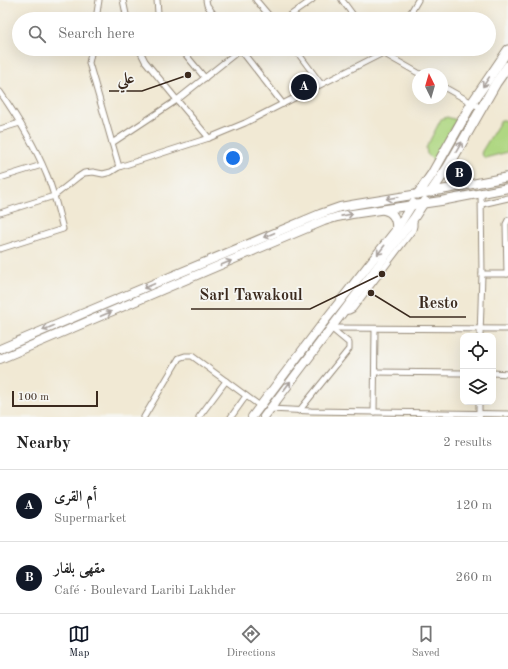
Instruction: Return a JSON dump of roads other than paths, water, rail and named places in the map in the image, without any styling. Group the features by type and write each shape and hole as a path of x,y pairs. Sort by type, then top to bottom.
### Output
{"highway":[{"path":"418,194 432,174 472,103 508,50"},
{"path":"431,192 448,166 496,83 508,66"},
{"path":"463,120 472,125"}],"main road":[{"path":"448,166 449,177 454,184 459,187"},
{"path":"0,349 84,312 340,207 431,192 508,177"},
{"path":"0,359 324,221 352,214 423,204 508,188"},
{"path":"260,406 267,413 414,218 431,192"},
{"path":"252,417 396,230 418,194"},
{"path":"383,209 393,215 396,221 396,230"},
{"path":"323,323 331,328"}],"street":[{"path":"97,12 99,0"},
{"path":"123,0 126,12"},
{"path":"157,0 158,12"},
{"path":"206,0 207,5 212,12"},
{"path":"256,0 266,12"},
{"path":"295,12 312,0"},
{"path":"342,0 351,12"},
{"path":"411,12 418,0"},
{"path":"91,56 89,64 119,167"},
{"path":"142,56 145,61 209,138"},
{"path":"187,56 205,78"},
{"path":"112,143 178,100 232,56"},
{"path":"246,56 283,104"},
{"path":"300,56 321,84"},
{"path":"0,213 54,196 84,173 93,172 104,174 111,172 119,167 209,138 245,124 374,56"},
{"path":"392,56 412,69"},
{"path":"448,89 481,108"},
{"path":"0,92 20,123 42,165 54,196 63,229 0,249"},
{"path":"0,130 20,123"},
{"path":"0,178 42,165"},
{"path":"480,333 482,274 481,194"},
{"path":"482,204 508,198"},
{"path":"482,274 507,274 506,224 508,220"},
{"path":"331,328 508,329"},
{"path":"299,411 349,349 349,343 331,328"},
{"path":"374,412 375,329"},
{"path":"144,417 179,358 185,356 192,356 260,406"},
{"path":"375,372 460,373"},
{"path":"496,373 508,374"},
{"path":"199,417 226,381"},
{"path":"232,417 246,396"},
{"path":"267,413 299,411 311,414 374,412 479,415 508,414"}],"place":[{"name":"علي","path":"188,75"},
{"name":"أم القرى","path":"304,87"},
{"name":"مقهى بلفار","path":"459,174"},
{"name":"Sarl Tawakoul","path":"382,274"},
{"name":"Resto","path":"371,293"}]}
